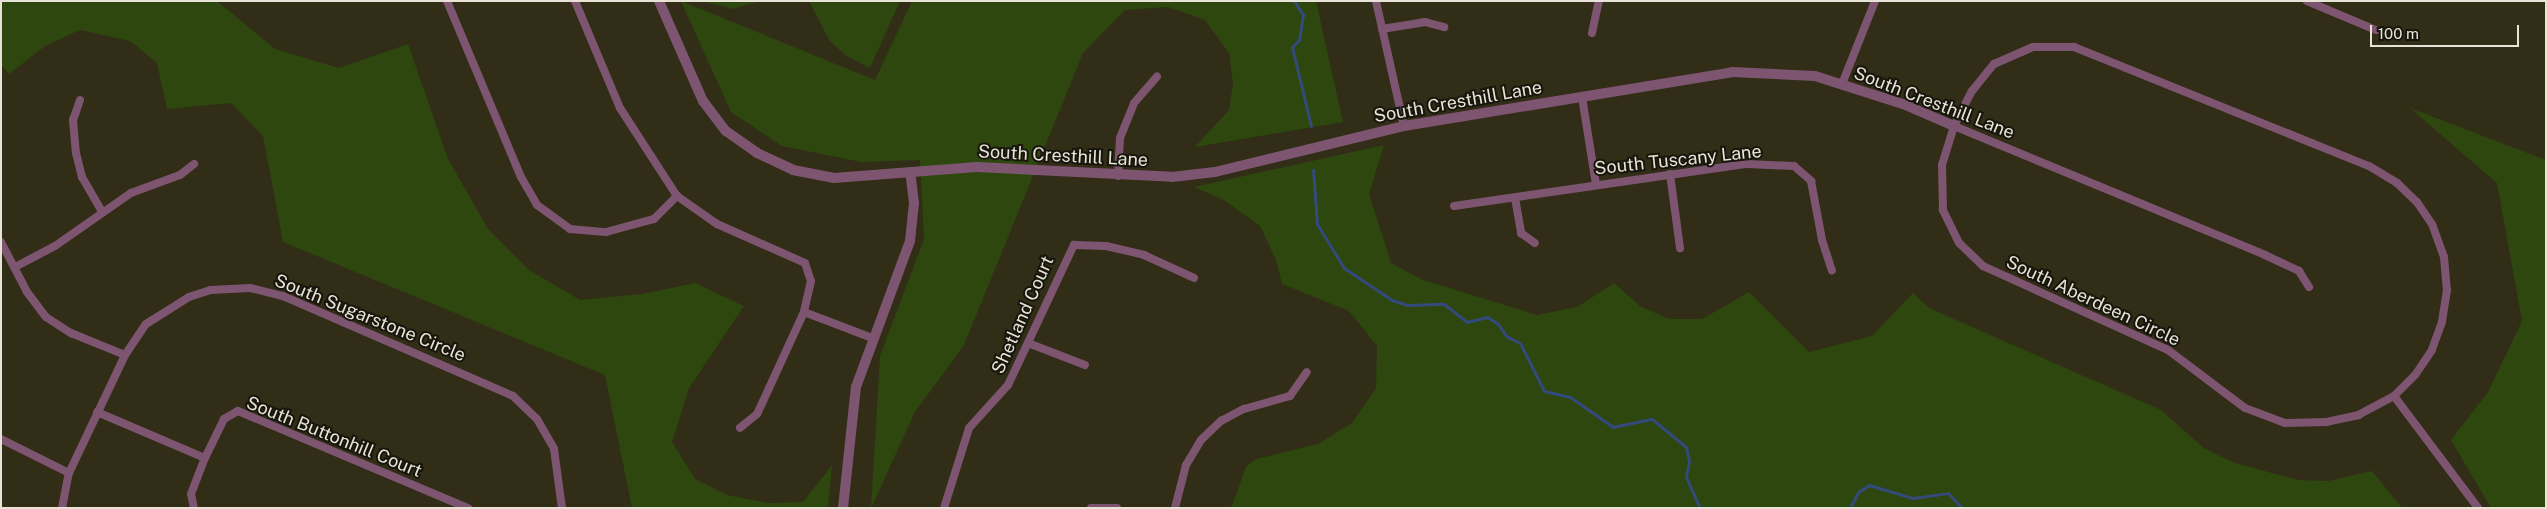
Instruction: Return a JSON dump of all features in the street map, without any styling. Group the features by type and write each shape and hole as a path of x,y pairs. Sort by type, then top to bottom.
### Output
{"street":[{"path":"447,1 537,205 570,229 606,232 654,219 677,196"},
{"path":"575,1 620,108 677,196 717,224 805,263 811,281 804,312 757,414 740,428"},
{"name":"South Cresthill Lane","path":"659,1 703,101 740,143 792,170 813,175 859,179 910,172 1004,167 1118,176 1172,177 1215,172 1404,126 1732,72 1795,74 1842,84 1954,126 2264,255 2298,271 2309,287"},
{"path":"1376,1 1404,126"},
{"path":"1592,33 1599,1"},
{"path":"1842,84 1876,1"},
{"path":"2306,1 2376,30"},
{"path":"1382,29 1425,22 1444,27"},
{"name":"South Aberdeen Circle","path":"2033,47 2074,47 2369,166 2397,182 2417,202 2432,224 2444,257 2446,290 2442,322 2432,350 2394,396 2359,415 2327,422 2285,423 2245,408 2168,350 1983,266 1958,243 1943,210 1942,165 1954,126 1972,91 1994,64 2033,47"},
{"path":"1118,176 1120,138 1134,103 1157,77"},
{"path":"1582,97 1596,184"},
{"path":"80,100 73,120 76,153 82,177 102,211"},
{"path":"15,267 54,246 102,211 132,193 180,175 194,164"},
{"name":"South Tuscany Lane","path":"1454,206 1596,184 1747,164 1794,166 1811,181 1822,240 1832,270"},
{"path":"843,508 856,387 872,338 910,241 914,203 910,172"},
{"path":"1670,174 1680,248"},
{"path":"1515,198 1521,233 1535,243"},
{"path":"1,242 27,292 46,317 71,333 125,355"},
{"name":"Shetland Court","path":"944,508 968,428 1008,385 1074,245 1106,246 1144,255 1194,278"},
{"name":"South Sugarstone Circle","path":"62,508 69,473 125,355 146,324 189,297 233,288 283,296 513,396 537,419 554,449 562,508"},
{"path":"804,312 872,338"},
{"path":"1028,343 1084,365"},
{"path":"1175,508 1186,465 1201,440 1220,422 1244,409 1290,396 1307,372"},
{"path":"2394,396 2478,508"},
{"name":"South Buttonhill Court","path":"194,508 191,494 205,458 224,418 238,411 468,508"},
{"path":"97,412 205,458"},
{"path":"1,439 69,473"},
{"path":"1091,508 1117,508"}],"green space":[{"path":"1,1 217,1 275,49 339,68 408,44 448,159 488,229 529,270 580,300 642,294 695,283 744,306 689,388 672,442 695,479 727,495 768,503 803,502 832,465 828,508 632,508 605,375 283,242 263,136 231,103 167,109 157,63 130,41 80,30 45,46 9,74 1,65"},
{"path":"681,1 875,80 912,1 1316,1 1343,122 1195,147 1229,110 1233,83 1229,53 1205,20 1168,7 1125,10 1083,53 964,345 915,412 871,508 880,356 924,239 920,160 861,162 782,146 731,112"},
{"path":"702,1 760,1 733,9"},
{"path":"809,1 900,1 870,68 845,55 829,40"},
{"path":"2410,108 2546,160 2546,508 2491,508 2451,440 2488,392 2522,321 2497,183"},
{"path":"1384,145 1369,194 1391,263 1423,280 1537,315 1577,307 1614,283 1640,306 1669,319 1702,319 1749,292 1809,352 1872,336 1913,293 1929,308 2161,410 2205,449 2235,463 2298,480 2328,481 2372,471 2402,508 1231,508 1246,467 1256,459 1318,444 1352,423 1376,388 1377,346 1349,311 1282,284 1276,260 1260,226 1224,200 1194,187"}],"waterway":[{"path":"1294,1 1303,15 1299,40 1292,47 1311,126"},
{"path":"1313,170 1317,224 1344,268 1392,300 1407,305 1444,304 1467,322 1487,317 1498,324 1506,336 1520,343 1544,391 1570,397 1613,427 1652,419 1686,447 1689,461 1686,477 1700,508"},
{"path":"1850,508 1858,492 1869,485 1913,498 1948,493 1962,508"}]}
